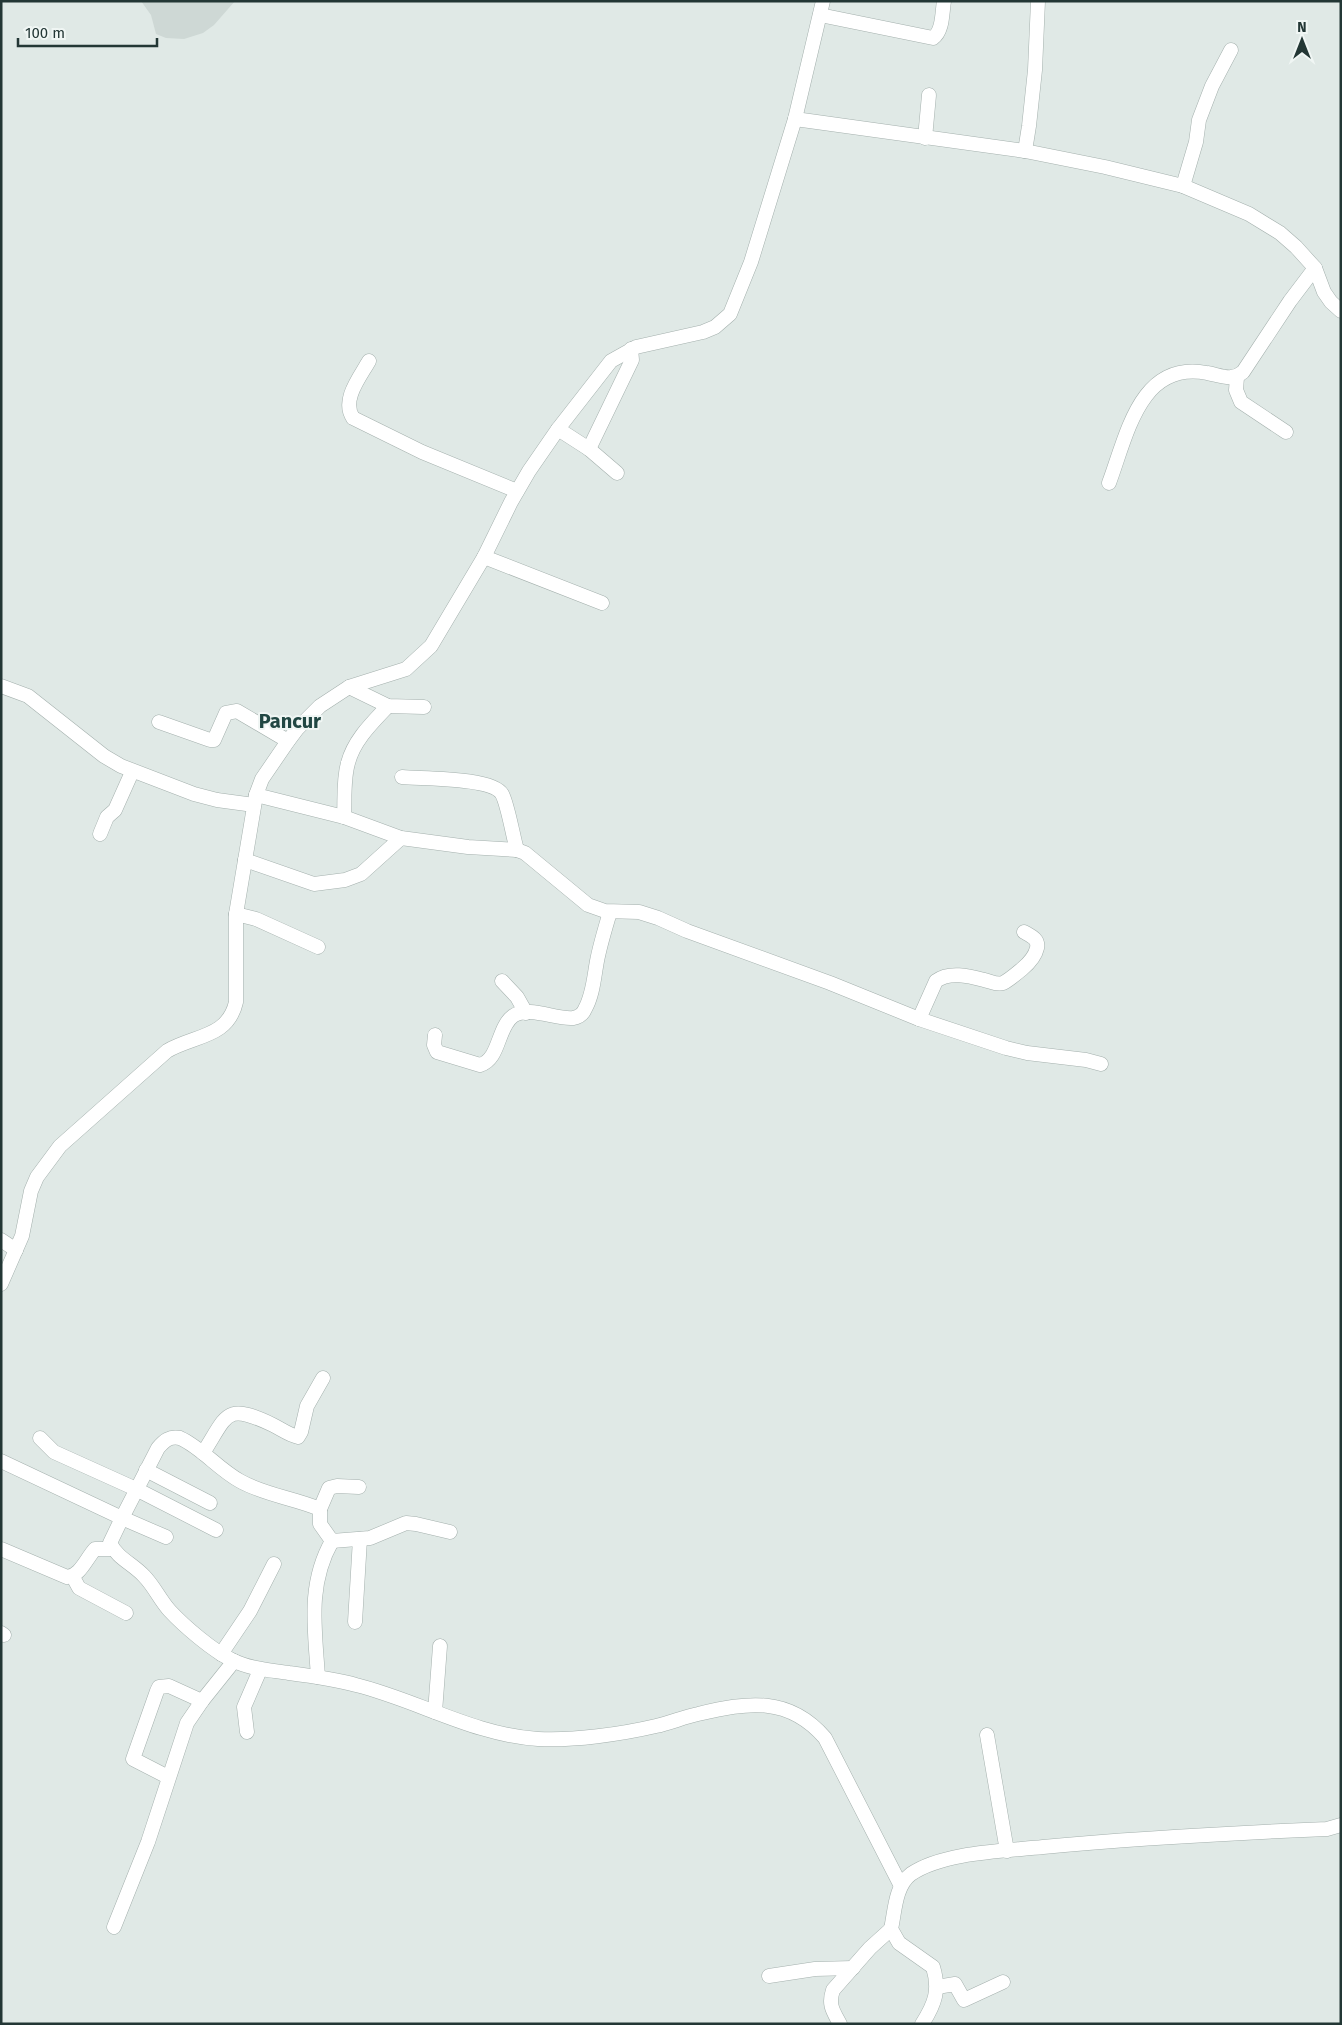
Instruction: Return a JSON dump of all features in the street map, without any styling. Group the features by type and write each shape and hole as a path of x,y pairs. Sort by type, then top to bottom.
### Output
{"street":[{"path":"1,1284 16,1250 25,1222 32,1186 60,1146 166,1051 181,1043 211,1033 228,1022 233,1014 236,1002 236,914 255,800 262,779 297,729 320,706 348,687 406,669 431,646 484,557 517,491 558,429 611,361 630,349 703,332 715,327 730,314 751,262 795,119 822,8 933,38 936,37 940,29 944,1"},
{"path":"1025,151 1034,78 1038,1"},
{"path":"1183,186 1196,142 1200,120 1212,86 1231,50"},
{"path":"925,138 929,94"},
{"path":"795,119 1025,151 1105,167 1183,186 1265,222 1296,247 1315,268 1324,292 1341,311"},
{"path":"1109,483 1129,426 1152,386 1176,373 1189,371 1230,378 1237,377 1243,372 1290,301 1315,268"},
{"path":"589,449 632,360 630,349"},
{"path":"369,361 349,399 350,414 353,418 422,452 517,491"},
{"path":"1237,377 1236,390 1241,402 1286,432"},
{"path":"558,429 589,449 616,473"},
{"path":"484,557 602,603"},
{"path":"1,686 28,696 104,756 132,772 194,794 255,800 344,817 401,838 468,847 517,850 531,857 588,905 610,912 628,911 658,918 687,931 821,980 919,1019 1006,1048 1101,1064"},
{"path":"348,687 388,706 424,707"},
{"path":"344,817 346,776 350,755 366,729 388,706"},
{"path":"159,722 214,740 226,713 237,711 288,741"},
{"path":"100,834 107,817 115,810 132,772"},
{"path":"402,777 482,782 495,787 502,794 517,850"},
{"path":"245,860 314,884 345,880 362,874 401,838"},
{"path":"435,1035 434,1045 437,1052 472,1064 487,1063 502,1030 513,1016 526,1013 570,1018 578,1017 586,1009 610,912"},
{"path":"236,914 256,919 318,947"},
{"path":"919,1019 936,981 940,978 960,976 997,984 1003,983 1023,968 1033,956 1038,944 1035,938 1024,932"},
{"path":"502,982 517,997 526,1013"},
{"path":"1,1240 16,1250"},
{"path":"203,1453 226,1417 236,1412 243,1412 298,1437 307,1406 323,1378"},
{"path":"320,1509 303,1502 274,1495 247,1484 186,1441 174,1437 165,1440 158,1448 110,1539 110,1544 122,1558 143,1574 170,1611 221,1654 234,1661 260,1670 318,1677 357,1685 482,1728 538,1739 565,1738 656,1726 731,1707 769,1706 784,1708 813,1724 825,1738 900,1884"},
{"path":"40,1438 54,1452 136,1489 216,1530"},
{"path":"1,1461 166,1537"},
{"path":"146,1470 210,1503"},
{"path":"332,1541 322,1528 320,1509 328,1488 337,1486 359,1487"},
{"path":"332,1541 360,1539 378,1535 406,1523 450,1532"},
{"path":"355,1622 360,1539"},
{"path":"318,1677 314,1601 318,1572 332,1541"},
{"path":"1,1549 67,1578 73,1577 78,1573 95,1549 113,1549"},
{"path":"221,1654 250,1611 274,1564"},
{"path":"73,1577 79,1588 126,1613"},
{"path":"435,1712 440,1646"},
{"path":"114,1927 148,1842 187,1723 202,1700 234,1661"},
{"path":"247,1732 244,1707 260,1670"},
{"path":"168,1777 134,1762 133,1759 157,1690 159,1687 169,1686 202,1700"},
{"path":"987,1735 1007,1851"},
{"path":"840,2024 830,1999 833,1990 870,1948 891,1929 900,1884 922,1868 946,1859 1007,1851 1170,1837 1327,1829 1341,1826"},
{"path":"891,1929 899,1943 933,1967 937,1982 936,1995 922,2024"},
{"path":"769,1976 815,1969 853,1968"},
{"path":"937,1987 955,1984 964,2000 1003,1982"}],"shaded area":[{"path":"141,1 235,1 214,25 203,33 184,39 166,38 156,34 151,15"}],"district":[{"name":"Pancur","path":"290,721"}]}
